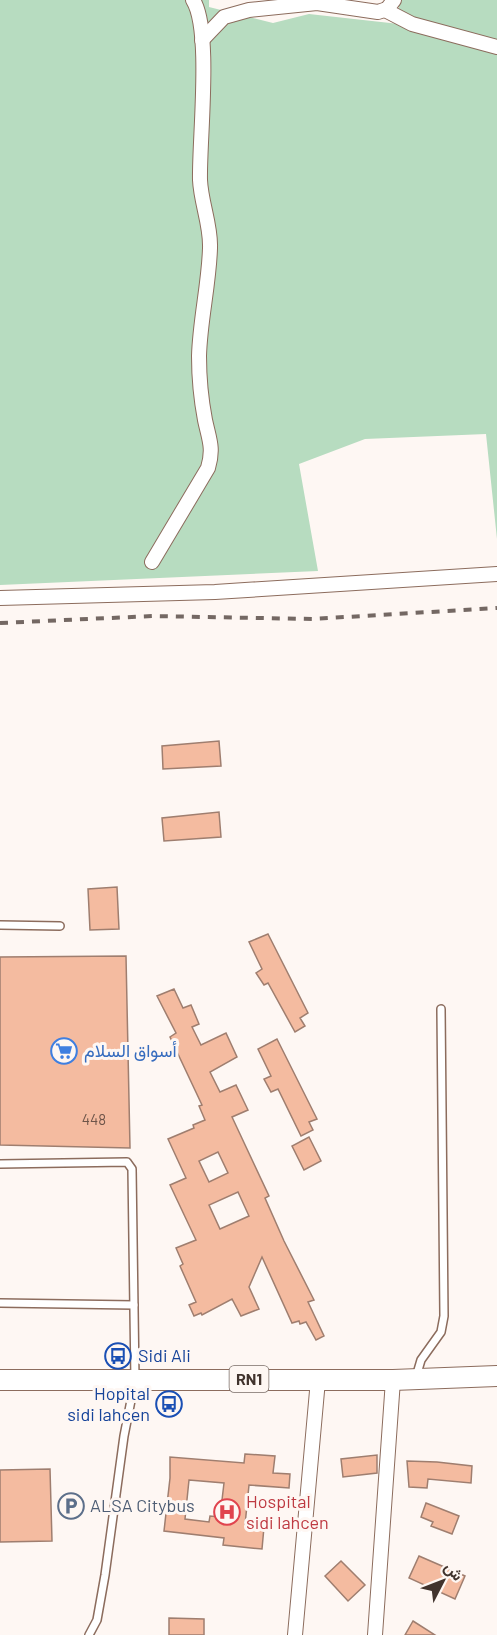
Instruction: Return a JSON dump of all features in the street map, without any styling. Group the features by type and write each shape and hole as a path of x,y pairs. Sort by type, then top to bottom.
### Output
{"main road":[{"name":"RN1","path":"0,1380 416,1380 497,1376"}],"street":[{"path":"152,562 208,468 212,452 205,420 199,366 200,333 210,247 200,181 202,40 200,16 193,0"},
{"path":"202,40 224,18 234,13 317,3 378,12 390,5 412,24 497,47"},
{"path":"0,598 215,592 497,574"},
{"path":"295,1635 318,1380"},
{"path":"375,1635 393,1380"}],"lane":[{"path":"0,925 60,926"},
{"path":"416,1380 418,1367 441,1332 444,1316 441,1009"},
{"path":"0,1164 126,1162 132,1169 135,1380 124,1436 105,1575 96,1620 89,1635"},
{"path":"0,1303 134,1305"}],"green space":[{"path":"0,0 209,0 209,7 273,23 309,14 399,24 399,0 497,0 497,539 486,434 365,439 299,464 318,571 0,585"}],"building":[{"path":"219,741 221,766 163,769 162,746"},
{"path":"219,812 221,837 164,841 162,818"},
{"path":"117,887 119,929 90,930 88,889"},
{"path":"268,934 308,1013 300,1018 305,1026 295,1032 268,983 264,985 256,973 262,969 249,942"},
{"name":"أسواق السلام","path":"126,956 130,1148 0,1145 0,957"},
{"path":"174,989 183,1008 191,1005 199,1024 192,1027 201,1045 226,1033 237,1057 210,1072 220,1092 236,1085 248,1110 232,1117 269,1196 265,1198 284,1241 314,1300 308,1302 324,1336 316,1340 306,1322 292,1323 262,1257 249,1287 259,1309 241,1316 232,1299 202,1315 201,1313 194,1316 189,1305 196,1302 180,1266 183,1264 176,1248 196,1240 170,1185 186,1178 168,1139 194,1128 193,1125 205,1120 199,1106 202,1105 170,1037 176,1033 157,996","holes":["218,1152 228,1173 209,1182 199,1161","238,1192 249,1216 220,1229 209,1205"]},
{"path":"277,1039 317,1119 309,1122 313,1130 301,1136 278,1089 271,1092 264,1079 271,1076 258,1049"},
{"path":"309,1137 321,1161 304,1170 292,1146"},
{"path":"245,1454 275,1456 273,1473 290,1474 289,1488 249,1485 245,1525 264,1527 262,1549 223,1545 224,1538 164,1531 170,1457 244,1463","holes":["189,1480 224,1483 220,1517 210,1516 209,1522 185,1519"]},
{"path":"377,1455 377,1473 343,1477 341,1459"},
{"path":"407,1461 472,1466 471,1483 428,1479 427,1488 409,1487"},
{"path":"50,1469 52,1541 0,1542 0,1470"},
{"path":"426,1503 459,1516 452,1534 431,1526 433,1522 421,1517"},
{"path":"419,1556 465,1576 455,1599 409,1578"},
{"path":"341,1561 365,1585 348,1601 325,1576"},
{"path":"169,1618 204,1619 204,1635 169,1635"},
{"path":"413,1621 435,1635 405,1635"}],"railway":[{"path":"0,623 153,616 312,619 497,608"}],"place":[{"name":"أسواق السلام","path":"64,1051"},
{"name":"Sidi Ali","path":"118,1356"},
{"name":"Hopital sidi lahcen","path":"169,1404"},
{"name":"ALSA Citybus","path":"71,1506"},
{"name":"Hospital sidi lahcen","path":"227,1512"}]}
